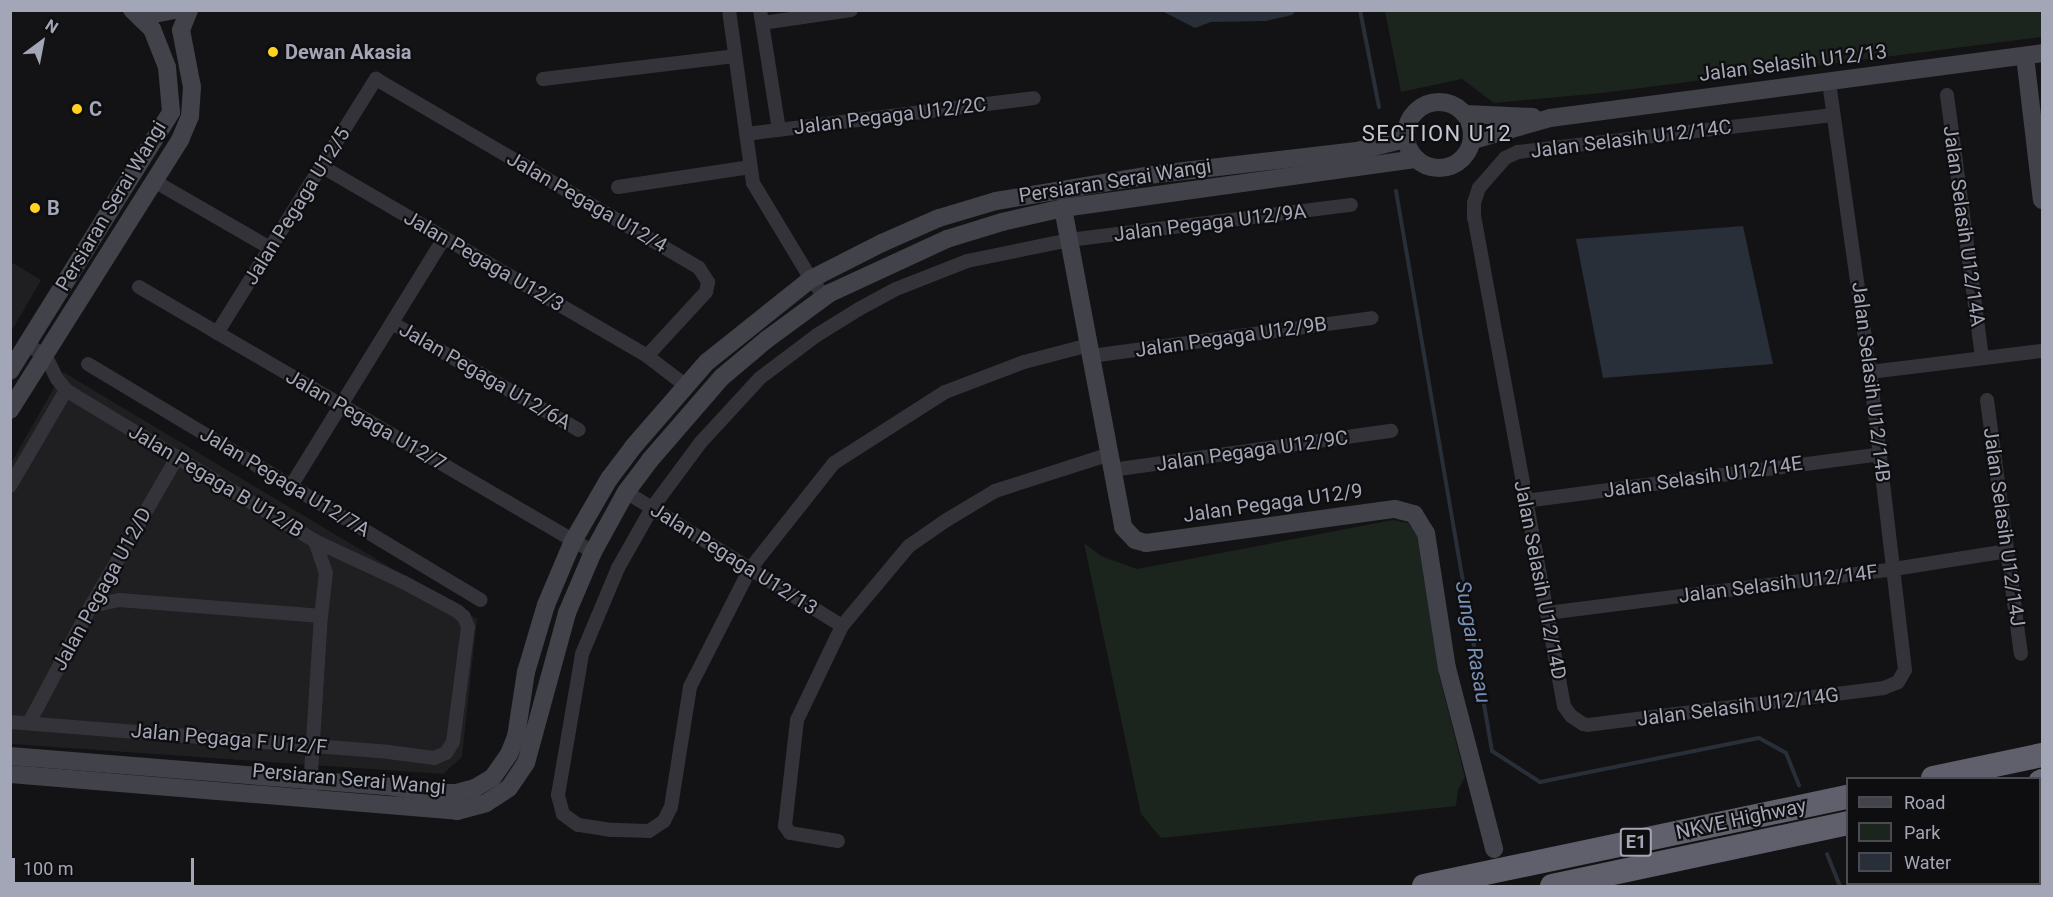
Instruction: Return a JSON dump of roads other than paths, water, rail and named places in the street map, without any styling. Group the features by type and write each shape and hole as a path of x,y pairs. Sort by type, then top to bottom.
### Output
{"highway":[{"path":"1938,777 2043,755"},
{"name":"NKVE Highway","path":"1424,886 1846,797"},
{"name":"E1","path":"1552,886 1846,823"}],"street":[{"name":"Persiaran Serai Wangi","path":"10,371 171,112 167,67 152,29 132,10"},
{"path":"138,10 154,14 174,10"},
{"name":"Persiaran Serai Wangi","path":"10,410 180,140 190,116 192,87 181,30 189,10"},
{"path":"729,10 753,183 810,279 825,297"},
{"path":"779,130 761,17 851,10"},
{"path":"2034,55 2043,200"},
{"name":"Jalan Selasih U12/13","path":"1473,140 1550,118 2034,55"},
{"path":"543,79 735,56"},
{"name":"Jalan Pegaga U12/5","path":"217,333 376,79"},
{"name":"Jalan Pegaga U12/4","path":"376,79 699,268 708,282 706,292 647,356"},
{"name":"Jalan Selasih U12/14B","path":"1829,81 1881,454 1906,663 1898,682"},
{"name":"Jalan Selasih U12/14A","path":"1947,96 1982,357"},
{"name":"Jalan Pegaga U12/2C","path":"746,134 1034,98"},
{"path":"1448,102 1466,114 1471,122 1473,140 1464,158 1446,168 1436,168 1417,159 1406,140 1410,118 1426,104 1448,102"},
{"name":"Jalan Selasih U12/13","path":"1466,114 1550,118"},
{"name":"Jalan Selasih U12/14C","path":"1512,436 1474,218 1474,203 1479,188 1497,165 1518,152 1833,115"},
{"name":"Persiaran Serai Wangi","path":"10,774 310,789 456,793 475,788 493,777 509,754 516,737 526,672 546,605 573,541 609,479 685,385 707,362 810,279 939,218 996,201 1158,174 1357,151 1406,140"},
{"name":"Persiaran Serai Wangi","path":"10,756 310,789 456,811 486,803 509,788 526,763 567,613 593,552 626,492 650,460 722,377 766,340 825,297 891,263 947,239 1002,222 1063,208 1417,159"},
{"name":"Jalan Pegaga U12/3","path":"321,166 647,356 685,385"},
{"path":"618,187 751,167"},
{"path":"153,181 270,248"},
{"name":"Jalan Pegaga U12/9A","path":"611,830 578,825 570,821 563,814 558,795 582,654 618,568 652,508 701,442 760,378 817,335 896,289 967,261 1069,240 1351,206"},
{"name":"Jalan Pegaga U12/9","path":"1063,208 1123,526 1135,540 1146,543 1395,509 1414,514 1426,533 1447,668 1494,849"},
{"path":"291,486 444,238"},
{"name":"Jalan Pegaga U12/7","path":"139,287 593,552"},
{"name":"Jalan Pegaga U12/9B","path":"611,830 650,831 658,827 668,815 690,687 750,569 834,463 945,392 1024,362 1090,350 1371,318"},
{"name":"Jalan Pegaga U12/6A","path":"392,323 579,430"},
{"path":"26,344 46,356"},
{"path":"1870,372 2043,351"},
{"name":"Jalan Pegaga B U12/B","path":"46,356 57,379 66,390 315,541 327,573 321,616 310,789"},
{"name":"Jalan Pegaga U12/7A","path":"88,364 481,600"},
{"path":"10,486 66,390"},
{"name":"Jalan Selasih U12/14J","path":"1988,400 2021,654"},
{"name":"Jalan Pegaga U12/9C","path":"838,841 790,833 785,826 797,720 842,626 909,546 995,491 1111,462 1391,431"},
{"name":"Jalan Selasih U12/14D","path":"1512,436 1564,706 1576,721"},
{"name":"Jalan Selasih U12/14E","path":"1525,501 1881,454"},
{"name":"Jalan Pegaga U12/D","path":"29,723 91,606 178,456"},
{"name":"Jalan Pegaga U12/13","path":"626,492 842,626"},
{"name":"Jalan Pegaga F U12/F","path":"10,722 434,758 446,753 453,742 468,627 464,617 403,582 315,541"},
{"name":"Jalan Selasih U12/14F","path":"1547,613 1894,569 2008,551"},
{"path":"91,606 119,600 321,616"},
{"name":"Jalan Selasih U12/14G","path":"1576,721 1588,725 1600,724 1884,688 1898,682"}],"water":[{"path":"1162,11 1296,11 1292,15 1266,21 1211,22 1195,28"},
{"path":"1743,226 1773,364 1603,378 1576,239"}],"waterway":[{"name":"Sungai Rasau","path":"1360,10 1379,107"},
{"name":"Sungai Rasau","path":"1396,191 1492,751 1540,782 1759,738 1786,753 1799,785"},
{"name":"Sungai Rasau","path":"1827,854 1840,886"}],"place":[{"name":"Dewan Akasia","path":"273,52"},
{"name":"C","path":"77,109"},
{"name":"B","path":"35,208"}],"district":[{"name":"SECTION U12","path":"1437,134"}]}
